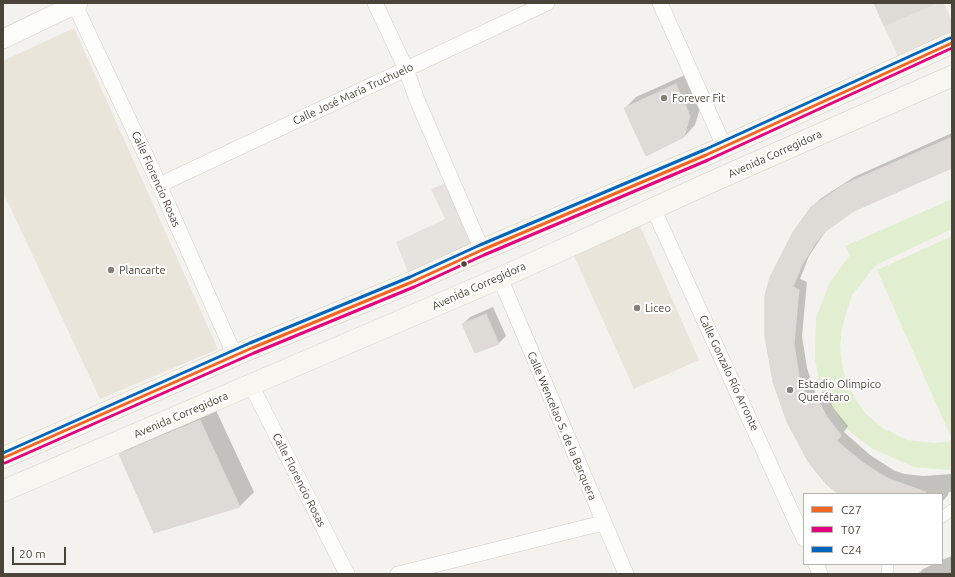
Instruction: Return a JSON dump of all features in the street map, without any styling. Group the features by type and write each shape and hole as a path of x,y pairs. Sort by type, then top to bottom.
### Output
{"main road":[{"path":"3,458 235,356 412,282 482,250 724,146 952,43"},
{"name":"Avenida Corregidora","path":"3,491 500,278 653,208 952,76"}],"street":[{"path":"375,3 406,69 417,100 482,250"},
{"name":"Calle José María Truchuelo","path":"159,185 547,3"},
{"path":"660,3 724,146"},
{"path":"3,39 76,4"},
{"name":"Calle Florencio Rosas","path":"76,4 235,356"},
{"name":"Calle Gonzalo Río Arronte","path":"653,208 803,536"},
{"name":"Calle Wencelao S. de la Barquera","path":"500,278 626,574"},
{"name":"Calle Florencio Rosas","path":"252,385 347,574"},
{"path":"943,516 952,510"},
{"path":"398,574 603,523"}],"shaded area":[{"path":"916,3 944,3 952,21 952,37 900,61 884,26 914,13"},
{"name":"Plancarte","path":"74,28 218,349 100,399 3,192 3,61"},
{"path":"451,181 482,250 412,282 396,242 445,219 431,189"},
{"name":"Liceo","path":"640,226 699,360 634,389 574,256"}],"green space":[{"path":"952,199 952,229 876,265 852,295 842,327 840,347 843,370 854,397 866,414 884,429 907,440 935,443 952,441 952,469 950,470 914,467 871,448 847,429 821,387 815,360 816,318 830,282 850,255 845,246"},
{"path":"952,236 952,437 951,437 877,270"}],"building":[{"path":"874,3 936,3 884,26"},
{"path":"676,84 690,116 684,137 646,156 624,108"},
{"path":"952,137 952,168 854,211 826,231 816,242 802,265 793,287 799,290 794,344 799,376 808,402 817,398 827,417 841,435 837,441 862,462 887,478 926,493 837,493 826,484 809,463 787,422 773,382 765,337 765,295 770,277 793,232 811,207 845,184"},
{"path":"486,314 499,344 475,353 462,324"},
{"path":"200,420 240,507 154,533 119,454"}],"transit line":[{"name":"C24","path":"3,453 250,343 410,277 480,245 704,150 950,38"},
{"name":"C27","path":"3,458 252,348 412,282 482,250 706,155 952,43"},
{"name":"T07","path":"5,463 254,353 414,287 484,255 708,160 952,48"}],"place":[{"name":"Forever Fit","path":"664,98"},
{"name":"Plancarte","path":"111,270"},
{"name":"Liceo","path":"637,308"},
{"name":"Estadio Olimpico Querétaro","path":"790,390"}]}
